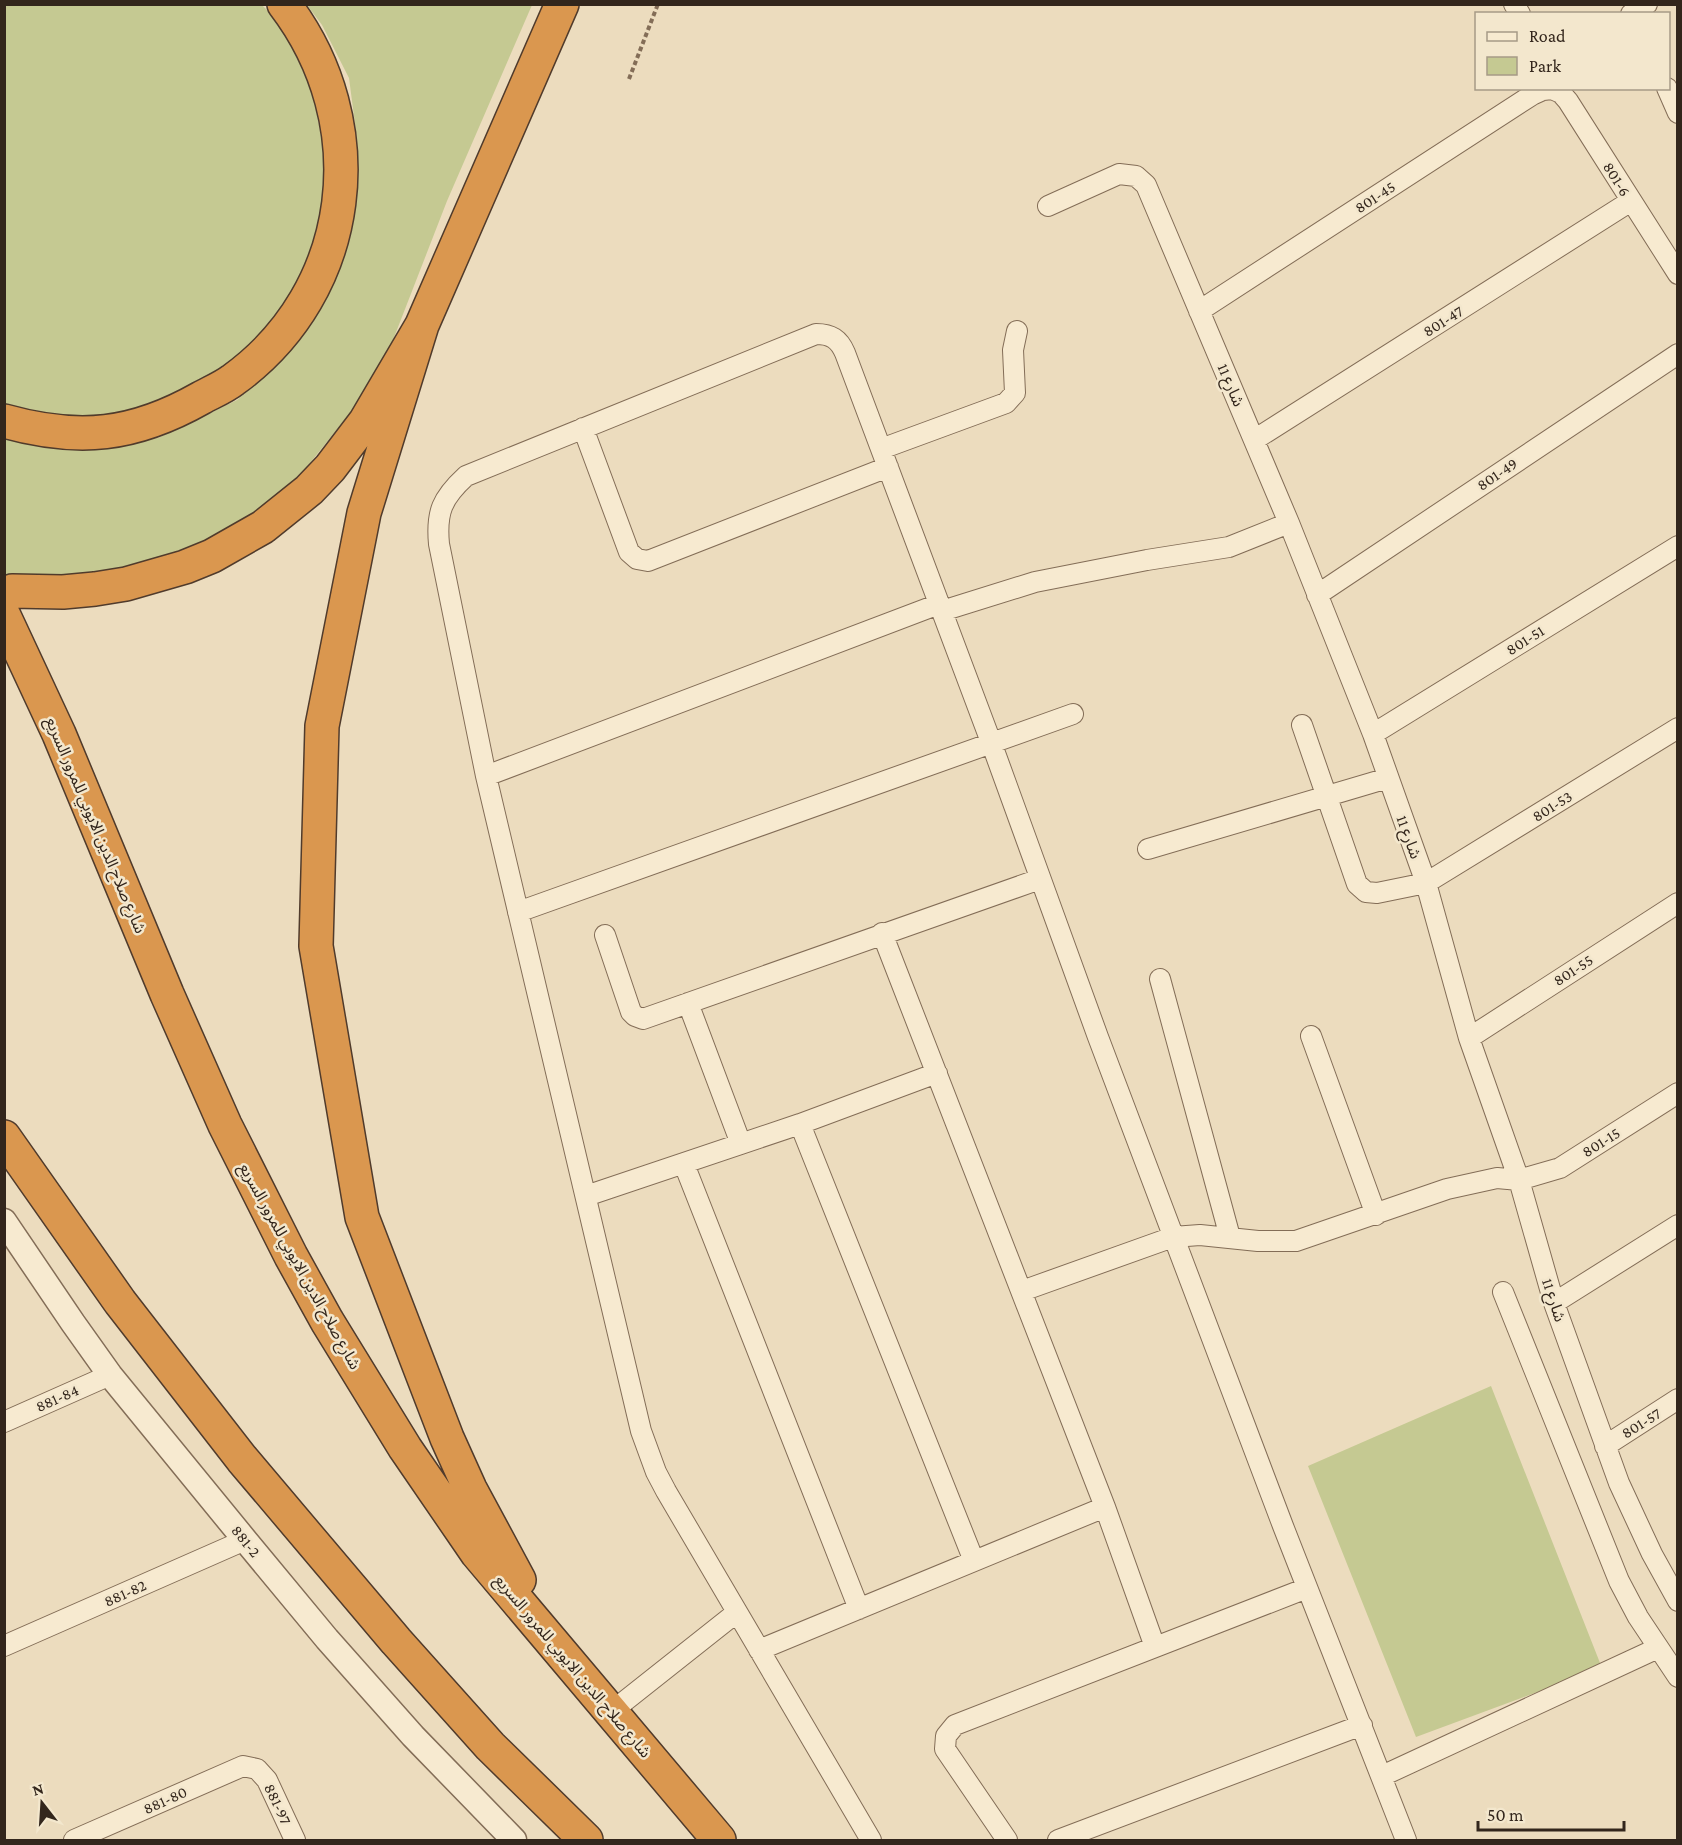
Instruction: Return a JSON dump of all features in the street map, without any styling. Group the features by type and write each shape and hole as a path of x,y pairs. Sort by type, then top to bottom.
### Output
{"highway":[{"path":"4,421 39,430 74,433 108,432 142,425 175,413 232,381 272,345 289,324 317,277 335,226 342,172 338,126 327,82 308,40 284,4"},
{"path":"553,1642 470,1489 447,1438 362,1217 316,946 322,726 364,513 422,325 562,4"},
{"path":"8,604 63,592 95,589 147,579 185,567 212,555 263,527 309,490 348,446 365,422 422,325"},
{"name":"شارع صلاح الدين الايوبي للمرور السريع","path":"8,604 58,734 200,1071 256,1189 333,1330 405,1448 471,1544 720,1840"},
{"path":"4,1137 120,1302 242,1460 396,1641 490,1746 586,1840"}],"street":[{"path":"1634,12 1647,4"},
{"name":"801-45","path":"1199,311 1543,90"},
{"name":"801-6","path":"1554,90 1561,93 1568,101 1676,269"},
{"name":"شارع 11","path":"1048,206 1119,174 1136,176 1146,185 1289,523 1373,734 1426,883 1469,1038 1519,1180 1554,1303 1605,1446 1635,1519 1675,1592"},
{"name":"801-47","path":"1254,440 1631,201"},
{"path":"583,428 629,552 638,559 648,561 1006,403 1016,393 1013,350 1017,331"},
{"path":"871,1840 666,1491 641,1431 486,776 437,525 441,506 451,489 466,476 816,334 825,334 842,344 1173,1237 1406,1840"},
{"name":"801-49","path":"1317,595 1677,354"},
{"path":"486,776 940,608 1035,582 1147,560 1229,548 1289,523"},
{"name":"801-51","path":"1373,734 1677,546"},
{"path":"518,912 1073,714"},
{"path":"1302,724 1357,884 1366,892 1377,893 1426,883"},
{"name":"801-53","path":"1426,883 1677,728"},
{"path":"1148,849 1388,778"},
{"path":"605,934 629,1007 635,1016 643,1019 1040,879"},
{"name":"801-55","path":"1469,1038 1677,903"},
{"path":"882,933 1105,1507 1155,1647"},
{"path":"1160,979 1230,1237"},
{"path":"688,1003 741,1144"},
{"path":"1311,1036 1376,1215"},
{"path":"586,1196 800,1124 937,1073"},
{"name":"801-15","path":"1022,1291 1173,1237 1200,1235 1258,1241 1296,1241 1447,1189 1497,1178 1519,1180 1560,1168 1677,1093"},
{"path":"800,1124 974,1561"},
{"path":"684,1164 859,1609"},
{"name":"881-2","path":"4,1221 110,1375 245,1540 327,1639 413,1736 514,1840"},
{"path":"1554,1303 1677,1225"},
{"path":"1503,1292 1605,1548 1638,1617 1677,1677"},
{"name":"881-84","path":"4,1422 110,1375"},
{"name":"801-57","path":"1605,1446 1677,1400"},
{"path":"759,1650 1105,1507"},
{"name":"881-82","path":"4,1646 245,1540"},
{"path":"1007,1840 945,1749 944,1743 955,1725 1307,1588"},
{"path":"611,1712 736,1613"},
{"path":"1382,1776 1658,1648"},
{"path":"1058,1840 1362,1725"},
{"name":"881-80","path":"74,1840 236,1768 257,1769"},
{"name":"881-97","path":"257,1769 267,1780 295,1840"}],"path":[{"path":"629,79 658,4"}],"green space":[{"path":"5,5 262,5 273,16 293,49 313,93 325,157 326,208 307,264 282,309 248,351 211,378 171,400 119,416 66,419 5,405"},
{"path":"307,5 532,5 447,201 393,340 358,403 302,473 263,507 208,539 149,564 83,574 5,577 5,439 72,448 158,438 237,400 279,364 312,322 336,278 357,191 357,139 349,78 322,25"},
{"path":"1491,1386 1602,1668 1416,1737 1308,1466"}]}
